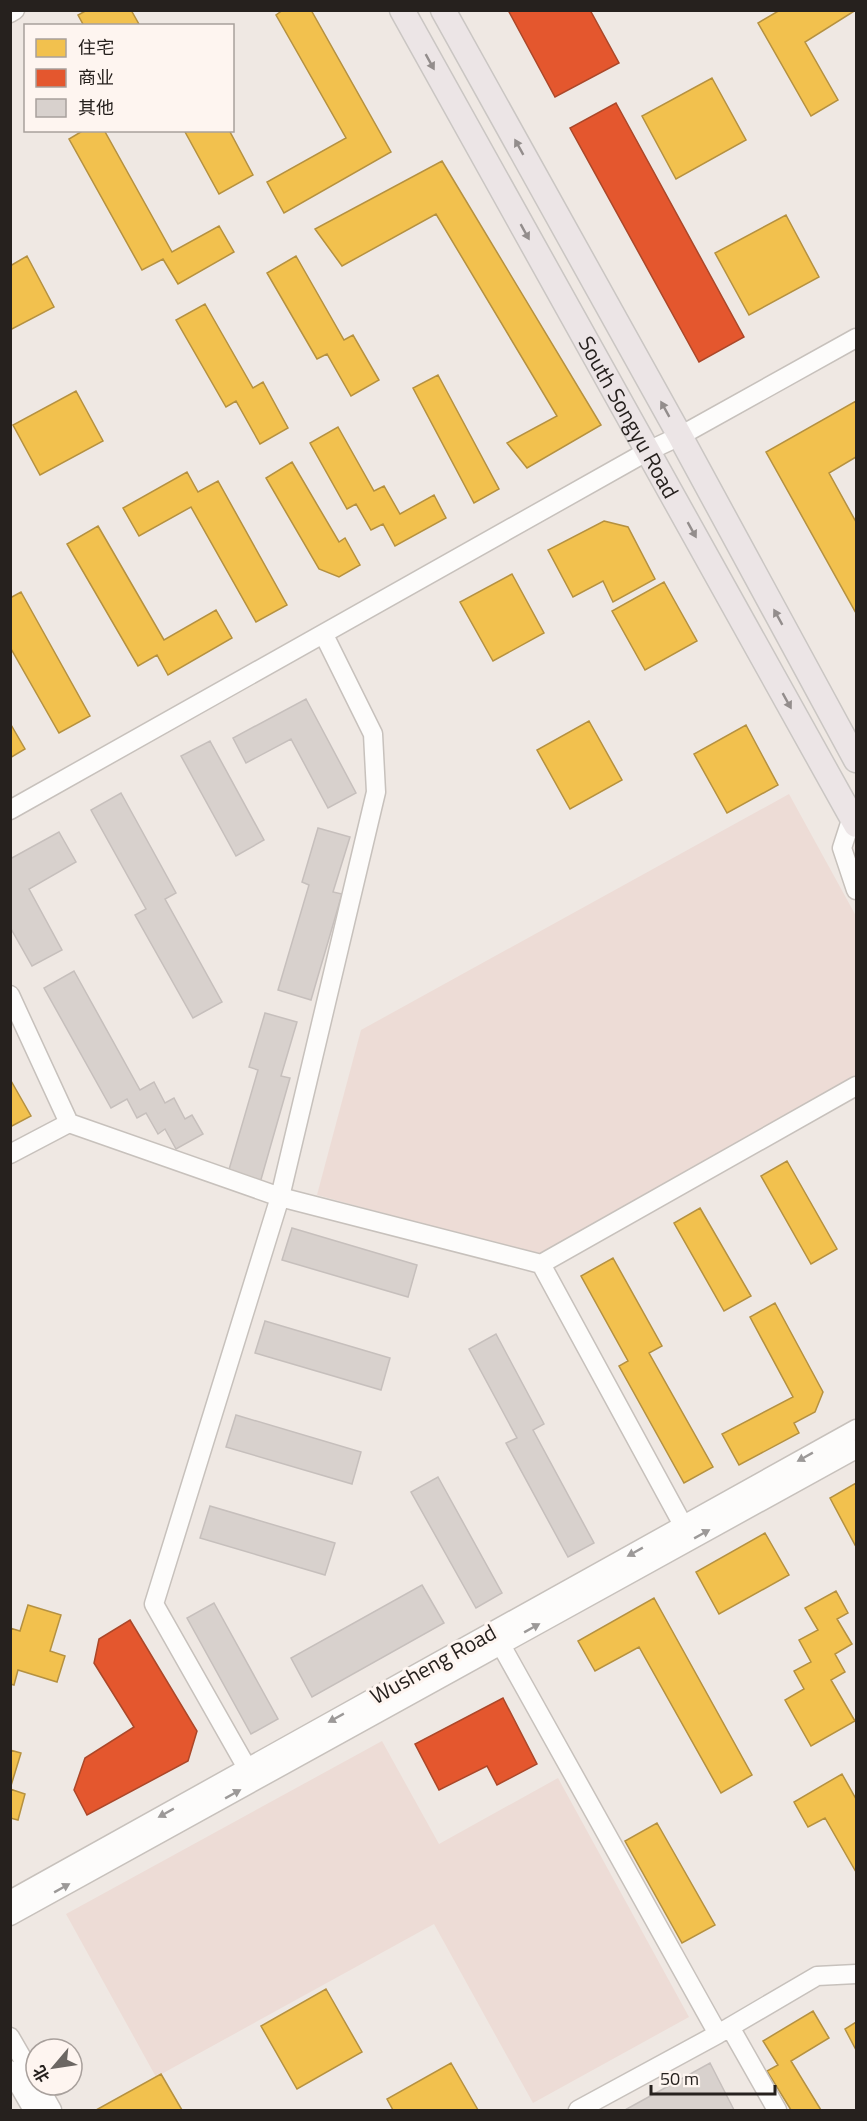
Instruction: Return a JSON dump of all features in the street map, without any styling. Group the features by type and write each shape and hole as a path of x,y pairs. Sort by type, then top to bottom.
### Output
{"main road":[{"name":"South Songyu Road","path":"402,10 854,821"},
{"name":"South Songyu Road","path":"443,10 680,436 856,760"}],"street":[{"path":"10,13 15,10"},
{"path":"10,810 648,451 680,436 856,338"},
{"path":"247,1768 154,1604 280,1197 376,792 373,734 324,635"},
{"path":"854,821 842,848 856,890"},
{"path":"10,995 69,1123 280,1197 541,1264 856,1086"},
{"path":"10,1154 69,1123"},
{"path":"541,1264 683,1525"},
{"name":"Wusheng Road","path":"10,1900 856,1429"},
{"name":"Wusheng Road","path":"10,1916 856,1449"},
{"path":"501,1645 724,2031 777,2110"},
{"path":"578,2110 724,2031 817,1976 856,1974"},
{"path":"10,2037 24,2061"},
{"path":"10,2070 33,2110"},
{"path":"44,2097 52,2110"}],"shaded area":[{"path":"789,794 856,916 856,1078 537,1255 317,1195 361,1030"},
{"path":"382,1741 439,1844 558,1778 689,2017 533,2103 434,1924 156,2077 66,1914"}],"building: 住宅":[{"path":"87,10 131,10 139,24 83,24 78,15"},
{"path":"283,10 311,10 391,152 284,213 267,182 346,138 276,15"},
{"path":"780,10 856,10 805,42 838,100 811,116 758,23"},
{"path":"712,78 746,140 676,179 642,116"},
{"path":"81,132 105,132 172,252 219,226 234,252 178,284 163,259 142,270 69,139"},
{"path":"185,132 230,132 253,175 219,194"},
{"path":"442,161 601,425 527,468 507,443 557,416 436,214 342,266 315,229"},
{"path":"786,215 819,277 749,315 715,253"},
{"path":"27,256 54,307 10,330 10,266"},
{"path":"296,256 344,340 353,335 379,380 351,396 327,354 317,359 267,273"},
{"path":"205,304 253,388 263,382 288,428 260,444 236,401 226,407 176,320"},
{"path":"438,375 499,489 474,503 413,388"},
{"path":"76,391 103,441 40,475 13,425"},
{"path":"856,401 856,457 829,473 856,522 856,613 766,452"},
{"path":"338,427 374,491 384,486 400,514 434,495 446,518 395,546 383,524 371,530 356,504 347,509 310,443"},
{"path":"292,462 339,542 345,538 360,565 339,577 319,569 266,478"},
{"path":"187,472 198,492 218,481 287,605 256,622 191,507 139,536 123,508"},
{"path":"604,521 628,527 655,579 613,602 603,581 573,597 548,550"},
{"path":"98,526 164,640 216,610 232,638 168,675 157,655 138,666 67,544"},
{"path":"512,574 544,633 493,661 460,602"},
{"path":"664,582 697,641 645,670 612,611"},
{"path":"21,592 90,716 59,733 10,647 10,598"},
{"path":"589,721 622,780 570,809 537,750"},
{"path":"10,723 25,749 10,758"},
{"path":"746,725 778,785 727,813 694,754"},
{"path":"10,1079 31,1116 10,1127"},
{"path":"787,1161 837,1249 811,1264 761,1176"},
{"path":"700,1208 751,1296 724,1311 674,1223"},
{"path":"613,1258 662,1346 649,1353 713,1467 684,1483 619,1366 628,1361 581,1276"},
{"path":"775,1303 823,1392 815,1412 794,1423 799,1433 739,1465 722,1434 793,1397 750,1317"},
{"path":"856,1483 856,1544 855,1545 830,1498"},
{"path":"765,1533 789,1575 719,1614 696,1572"},
{"path":"836,1591 848,1613 837,1619 852,1644 835,1654 845,1672 831,1680 855,1721 811,1746 785,1700 804,1689 794,1671 811,1662 799,1640 818,1630 805,1608"},
{"path":"654,1598 752,1775 721,1793 639,1647 595,1671 578,1641"},
{"path":"28,1605 61,1615 50,1651 65,1656 57,1682 18,1670 14,1685 10,1684 10,1628 20,1631"},
{"path":"10,1750 21,1753 10,1789"},
{"path":"842,1774 856,1799 856,1872 825,1818 808,1827 794,1802"},
{"path":"10,1789 25,1794 18,1820 10,1818"},
{"path":"657,1823 715,1925 682,1943 625,1841"},
{"path":"326,1989 362,2052 297,2089 261,2026"},
{"path":"813,2011 829,2038 791,2061 821,2110 791,2110 767,2071 778,2065 763,2041"},
{"path":"856,2022 856,2050 845,2029"},
{"path":"451,2063 478,2110 393,2110 387,2099"},
{"path":"161,2074 182,2110 96,2110"}],"building: 商业":[{"path":"508,10 590,10 619,63 555,97"},
{"path":"616,103 744,337 699,362 570,128"},
{"path":"130,1620 197,1731 188,1761 87,1815 74,1790 85,1758 134,1727 94,1663 99,1639"},
{"path":"503,1698 537,1764 497,1785 487,1766 439,1790 415,1744"}],"building: 其他":[{"path":"306,699 356,793 328,808 291,739 246,763 233,738"},
{"path":"210,741 264,840 236,856 181,756"},
{"path":"121,793 176,893 165,899 222,1002 193,1018 135,915 146,909 91,810"},
{"path":"318,828 350,837 333,892 342,894 311,1000 278,990 309,885 302,882"},
{"path":"59,832 76,862 29,889 62,950 32,966 10,927 10,859"},
{"path":"74,971 140,1090 154,1082 165,1103 174,1098 185,1119 192,1115 203,1134 176,1149 165,1129 158,1134 146,1113 137,1118 127,1099 111,1108 44,988"},
{"path":"265,1013 297,1022 281,1076 290,1078 260,1183 228,1173 258,1070 249,1067"},
{"path":"292,1228 417,1265 408,1297 282,1260"},
{"path":"265,1321 390,1358 381,1390 255,1353"},
{"path":"496,1334 544,1424 533,1430 594,1543 568,1557 506,1443 517,1438 469,1349"},
{"path":"236,1415 361,1452 352,1484 226,1447"},
{"path":"438,1477 502,1593 476,1608 411,1492"},
{"path":"210,1506 335,1543 325,1575 200,1538"},
{"path":"422,1585 444,1623 312,1697 291,1658"},
{"path":"214,1603 278,1719 251,1734 187,1618"},
{"path":"710,2063 734,2110 625,2110"}]}
